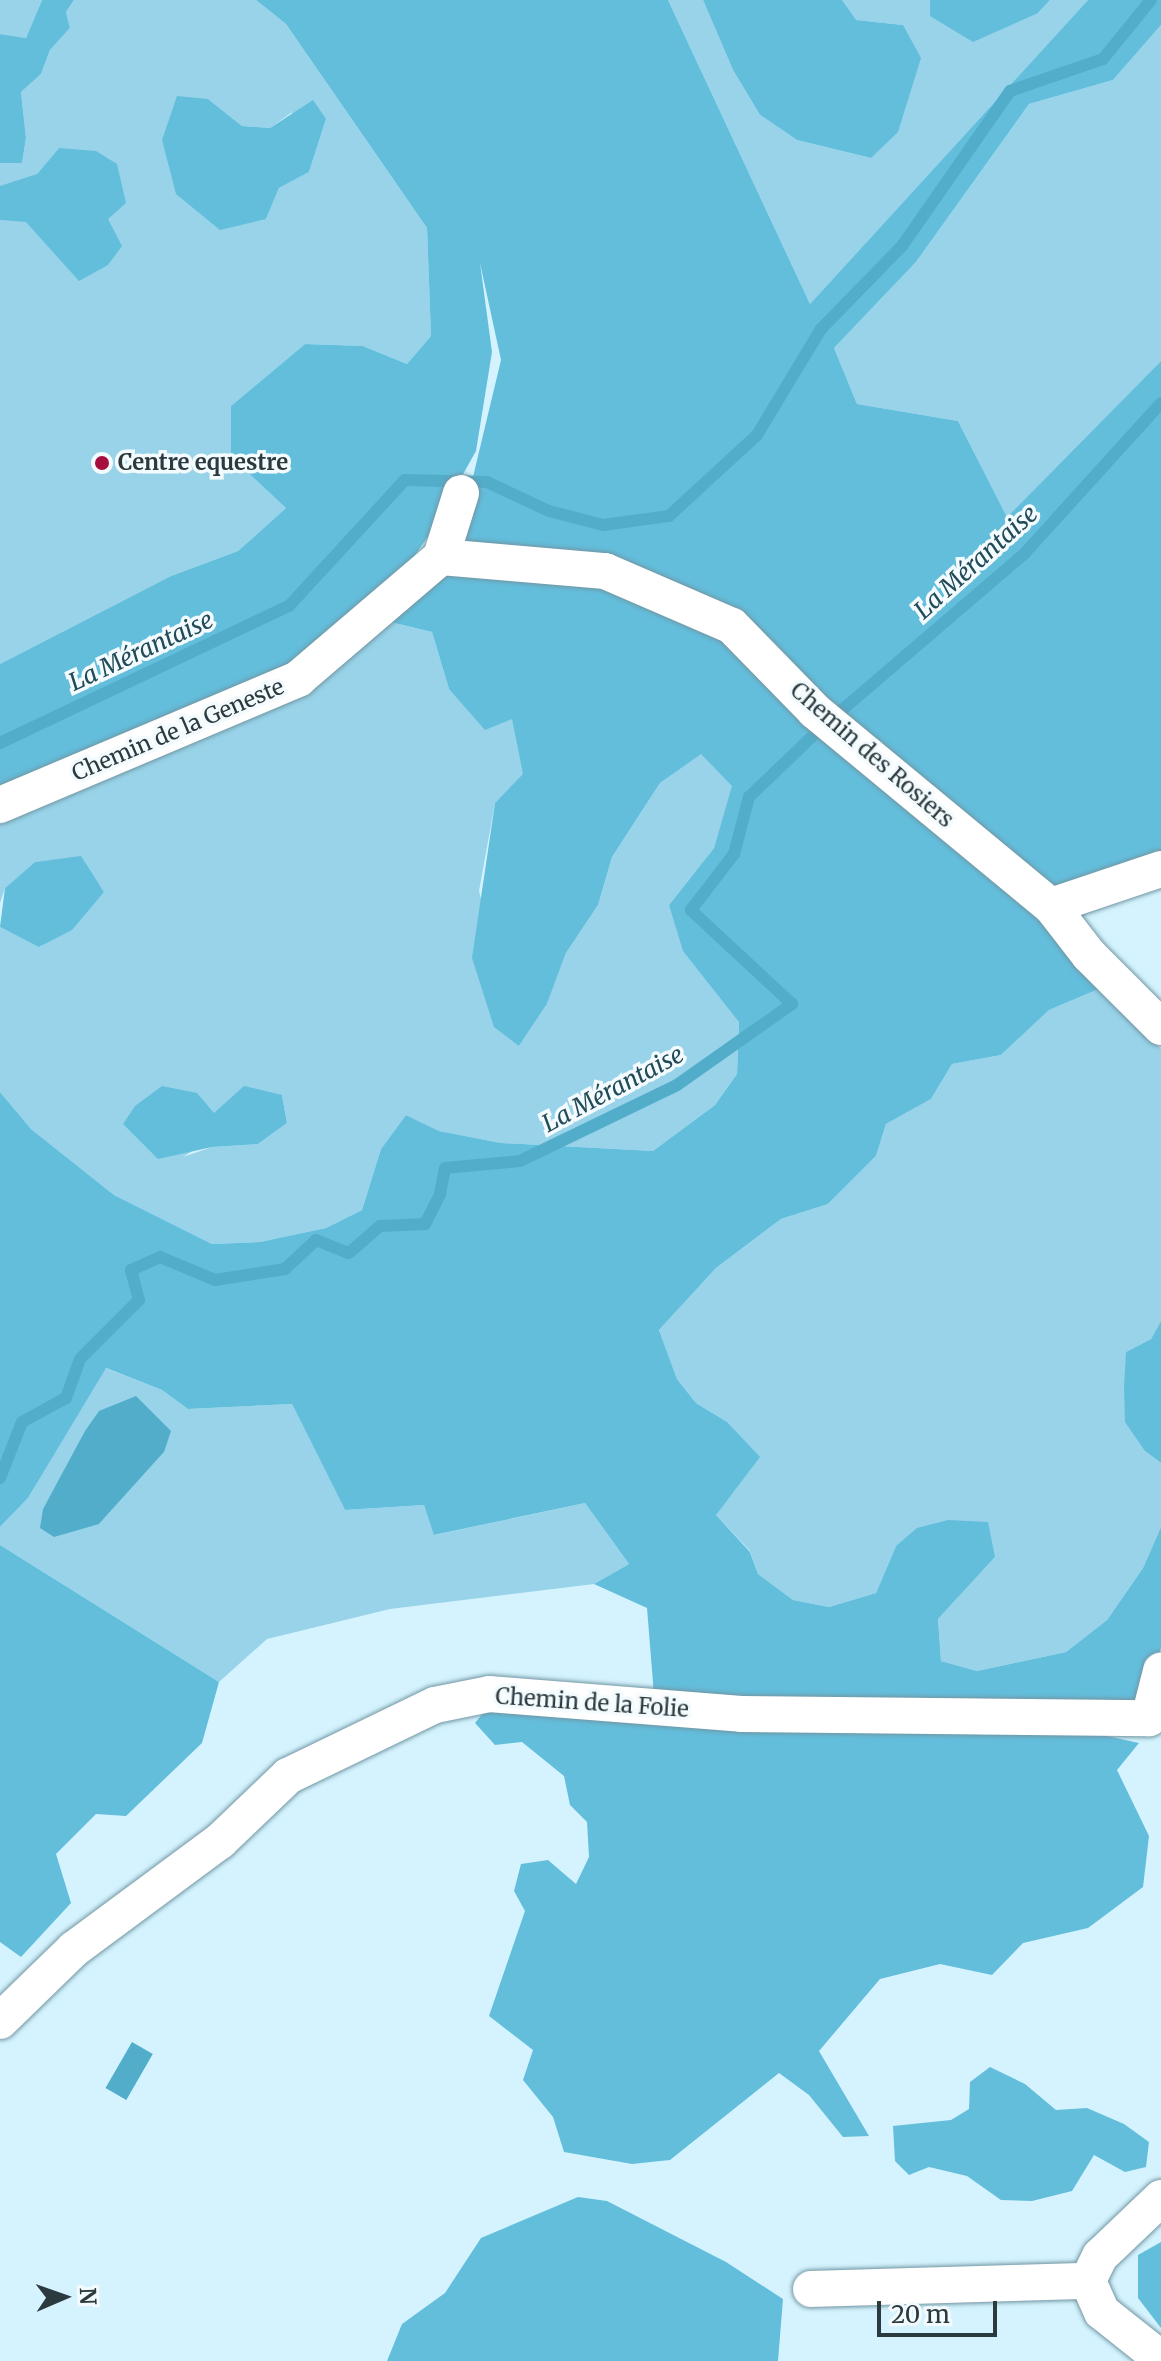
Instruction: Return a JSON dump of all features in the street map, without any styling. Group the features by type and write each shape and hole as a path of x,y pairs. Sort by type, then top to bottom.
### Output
{"street":[{"path":"441,557 461,493"},
{"name":"Chemin des Rosiers","path":"441,557 605,571 732,626 828,722 1051,906 1089,955 1161,1027"},
{"name":"Chemin de la Geneste","path":"0,805 298,679 441,557"},
{"path":"1051,906 1161,869"},
{"name":"Chemin de la Folie","path":"0,2021 74,1949 220,1841 288,1776 435,1705 489,1694 741,1714 1149,1718 1161,1671"},
{"path":"1161,2198 1100,2256 1088,2281 1102,2312 1161,2359"},
{"path":"811,2289 1088,2281"}],"shaded area":[{"path":"0,0 42,0 26,38 0,34"},
{"path":"42,0 74,0 66,12 70,28 50,50 41,74 21,92 26,138 22,163 0,163 0,34 26,38"},
{"path":"74,0 256,0 286,24 427,228 431,336 407,364 363,346 305,344 231,406 231,457 286,508 238,551 171,576 0,664 0,220 26,221 59,148 37,174 10,186 0,186 0,163 22,163 26,138 21,92 41,74 50,50 70,28 66,12","holes":["208,99 242,126 270,128 291,113 326,119 309,172 279,188 266,219"]},
{"path":"256,0 668,0 810,304 1088,0 1161,0 1161,25 1113,80 1029,104 916,262 834,348 857,404 958,421 1007,517 1161,361 1161,859 1068,900 856,728 742,619 456,548 501,360 480,263 492,352 476,451 429,535 385,598 260,687 0,797 0,664 171,576 238,551 286,508 231,457 231,406 305,344 363,346 407,364 431,336 427,228 286,24"},
{"path":"668,0 703,0 733,70 760,115 797,140 871,158 903,25 855,20 842,0 930,0 930,16 1038,13 1050,0 1088,0 810,304"},
{"path":"703,0 842,0 856,20 903,25 921,58 898,132 871,158 797,140 760,115 733,70"},
{"path":"930,0 1050,0 1038,13 973,42 930,16"},
{"path":"1161,25 1161,361 1007,517 958,421 857,404 834,348 916,262 1029,104 1113,80"},
{"path":"177,96 208,99 242,126 270,128 313,100 326,119 309,172 279,188 266,219 220,230 176,194 162,140"},
{"path":"59,148 96,151 117,164 126,203 108,219 122,246 108,265 79,281 26,222 0,220 0,186 37,174"},
{"path":"449,567 610,584 726,637 1042,919 1101,988 1049,1010 1001,1055 952,1064 931,1099 886,1124 876,1156 828,1204 781,1219 716,1268 659,1330 677,1379 696,1403 727,1422 760,1457 716,1515 750,1552 758,1574 793,1600 829,1607 876,1593 896,1546 917,1528 948,1520 988,1522 995,1557 938,1619 941,1661 977,1671 1066,1652 1107,1620 1143,1568 1161,1527 1161,1648 1145,1704 654,1695 647,1608 594,1584 629,1564 585,1503 434,1535 424,1505 345,1510 292,1404 188,1409 162,1390 106,1368 28,1498 0,1527 0,1092 31,1129 114,1195 212,1244 260,1242 326,1228 362,1210 381,1149 406,1115 439,1131 501,1143 653,1151 715,1105 737,1074 739,1022 683,951 669,905 714,848 732,786 701,754 660,783 612,857 598,905 566,953 547,1004 519,1046 494,1027 472,958 495,803 523,774 512,719 485,730 449,689 432,632 386,621"},
{"path":"386,621 432,632 449,689 512,718 524,774 495,803 479,891 519,1046 547,1004 566,953 598,905 612,857 660,783 701,753 733,786 714,848 669,905 739,1022 737,1074 715,1105 653,1151 501,1143 439,1131 406,1115 381,1149 362,1210 326,1228 260,1242 212,1244 114,1195 31,1129 0,1092 0,927 40,947 104,892 80,857 35,862 5,888 0,903 0,816","holes":["282,1095 287,1123 258,1144 212,1147 183,1157"]},
{"path":"81,856 104,892 72,930 39,947 0,927 5,888 35,862"},
{"path":"1101,988 1161,1049 1161,1321 1151,1339 1126,1352 1145,1451 1161,1463 1161,1527 1143,1568 1107,1620 1066,1652 977,1671 941,1661 938,1619 995,1557 896,1546 876,1593 829,1607 793,1600 758,1574 750,1551 716,1515 727,1422 696,1403 677,1379 659,1330 716,1268 781,1219 828,1204 876,1156 886,1124 931,1099 952,1064 1001,1055 1049,1010"},
{"path":"162,1086 197,1093 214,1113 244,1086 282,1095 287,1123 258,1144 212,1147 158,1159 123,1124 135,1106"},
{"path":"1161,1321 1161,1463 1145,1451 1125,1422 1124,1388 1126,1352 1151,1339"},
{"path":"105,1368 162,1390 188,1409 292,1404 345,1510 424,1505 435,1535 585,1503 629,1564 594,1584 390,1609 267,1639 219,1682 0,1545 0,1527 28,1498","holes":["99,1411 164,1452 99,1524 43,1509"]},
{"path":"136,1396 171,1431 164,1452 99,1524 54,1537 40,1528 43,1509 99,1411"},
{"path":"0,1545 219,1682 202,1743 126,1816 96,1814 56,1854 71,1903 21,1957 0,1942"},
{"path":"491,1703 1084,1731 1139,1743 1117,1770 1149,1836 1143,1887 1088,1928 1023,1943 992,1975 940,1964 880,1979 819,2051 869,2136 843,2137 809,2095 779,2073 670,2160 632,2164 564,2152 553,2117 523,2080 533,2050 489,2016 525,1911 514,1891 521,1864 548,1860 576,1884 589,1857 587,1822 570,1805 564,1776 522,1742 495,1745 475,1723"},
{"path":"132,2042 153,2054 126,2100 106,2088"},
{"path":"990,2067 1025,2084 1056,2110 1087,2108 1124,2124 1149,2142 1146,2167 1125,2172 1094,2155 1072,2191 1032,2201 1001,2200 967,2176 929,2167 909,2175 895,2161 893,2126 951,2120 969,2109 970,2082"},
{"path":"578,2197 607,2201 726,2262 783,2299 778,2361 387,2361 402,2324 445,2293 481,2238"},
{"path":"1161,2242 1161,2328 1138,2298 1138,2255"}],"waterway":[{"name":"La Mérantaise","path":"0,743 289,606 405,480 487,482 549,511 603,525 669,516 757,435 821,329 902,246 1010,91 1103,59 1151,0"},
{"name":"La Mérantaise","path":"0,1478 22,1422 66,1398 80,1359 139,1300 131,1270 160,1257 215,1280 285,1269 316,1240 349,1253 380,1226 425,1224 440,1194 445,1168 520,1161 677,1085 792,1004 691,910 734,854 749,797 821,728 1025,553 1161,403"}],"place":[{"name":"Centre equestre","path":"102,463"}]}
